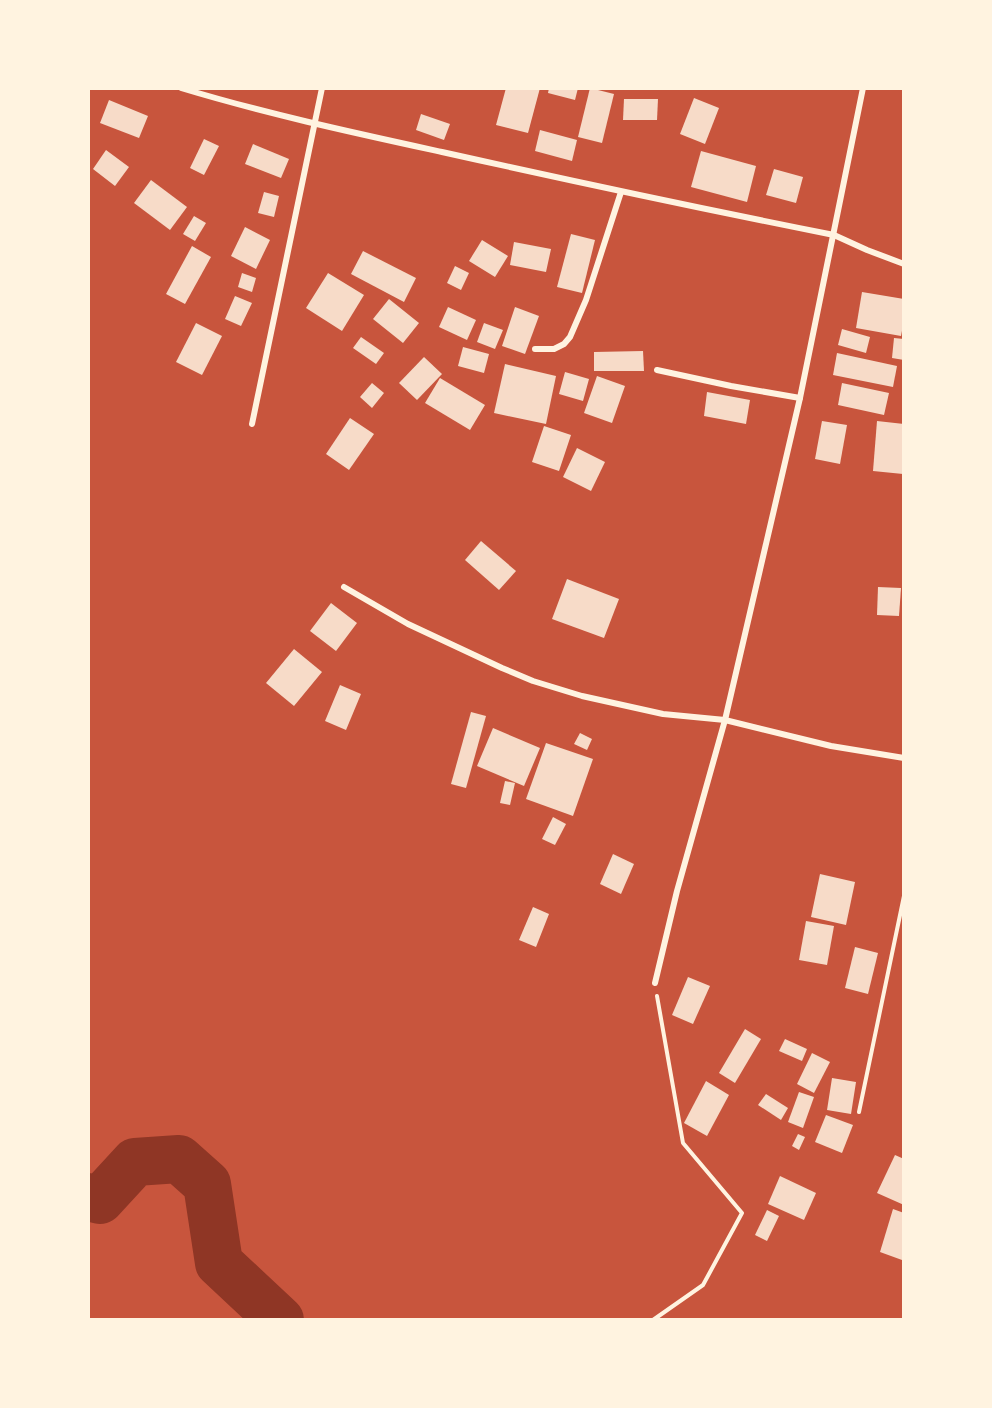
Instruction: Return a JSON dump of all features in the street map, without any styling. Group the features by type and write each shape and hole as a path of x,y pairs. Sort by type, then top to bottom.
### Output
{"street":[{"path":"181,88 314,124 621,192 834,235 903,264"},
{"path":"252,424 322,88"},
{"path":"655,983 677,891 725,720 800,398 863,88"},
{"path":"535,349 554,349 564,344 570,337 586,300 621,192"},
{"path":"657,370 800,398"},
{"path":"344,587 408,624 502,668 533,681 582,696 663,714 725,720 831,746 903,758"}],"path":[{"path":"859,1112 903,896"},
{"path":"653,1320 704,1285 742,1213 683,1143 655,983"}],"building":[{"path":"506,88 540,88 528,133 496,125"},
{"path":"549,88 578,88 575,100 548,93"},
{"path":"590,88 614,94 602,143 578,137"},
{"path":"694,98 719,108 705,144 680,134"},
{"path":"624,99 658,99 657,120 623,120"},
{"path":"109,100 148,116 139,138 100,123"},
{"path":"421,114 450,124 444,140 416,130"},
{"path":"540,130 577,140 572,161 535,151"},
{"path":"204,139 219,146 204,175 190,168"},
{"path":"253,144 289,159 281,178 245,164"},
{"path":"106,150 129,167 115,186 93,169"},
{"path":"701,151 756,166 747,202 691,187"},
{"path":"774,169 803,177 796,203 766,195"},
{"path":"151,180 187,207 170,230 134,203"},
{"path":"264,192 279,196 274,217 258,213"},
{"path":"194,216 206,223 195,241 183,234"},
{"path":"245,227 270,240 256,269 231,256"},
{"path":"571,234 595,240 582,293 557,287"},
{"path":"482,240 508,256 495,277 469,261"},
{"path":"514,242 551,249 546,272 510,265"},
{"path":"192,246 211,257 185,304 166,294"},
{"path":"363,251 416,278 404,302 351,274"},
{"path":"455,266 469,273 461,290 447,283"},
{"path":"242,273 256,278 252,292 238,287"},
{"path":"328,273 364,295 342,331 306,308"},
{"path":"862,292 904,299 901,336 856,328"},
{"path":"235,296 252,303 241,326 225,319"},
{"path":"389,299 419,323 403,343 373,319"},
{"path":"448,307 476,320 467,340 439,327"},
{"path":"515,307 539,316 525,354 502,346"},
{"path":"196,323 222,336 202,375 176,362"},
{"path":"484,323 503,330 495,349 477,342"},
{"path":"842,329 870,337 866,353 838,345"},
{"path":"361,337 384,353 376,364 353,348"},
{"path":"894,338 904,339 904,360 892,358"},
{"path":"463,347 489,354 484,373 458,366"},
{"path":"643,351 644,371 594,371 594,352"},
{"path":"837,353 897,366 893,387 833,375"},
{"path":"424,357 442,374 417,400 399,383"},
{"path":"505,364 556,376 546,424 494,413"},
{"path":"565,372 589,379 583,401 559,394"},
{"path":"597,376 625,386 612,423 584,413"},
{"path":"440,378 485,405 470,430 425,403"},
{"path":"372,383 384,393 372,408 360,397"},
{"path":"842,383 889,393 884,415 838,405"},
{"path":"707,392 750,400 746,424 704,416"},
{"path":"350,418 374,434 349,470 326,454"},
{"path":"822,421 847,425 840,464 815,459"},
{"path":"877,421 904,424 903,474 873,471"},
{"path":"544,426 571,435 559,471 532,462"},
{"path":"577,448 605,462 591,491 563,477"},
{"path":"481,541 516,571 499,590 465,560"},
{"path":"567,579 619,599 604,638 552,619"},
{"path":"878,587 901,588 899,616 877,615"},
{"path":"331,603 357,623 336,651 310,631"},
{"path":"294,649 322,672 294,706 266,683"},
{"path":"340,685 361,694 346,730 325,721"},
{"path":"471,712 486,716 466,788 451,784"},
{"path":"493,728 540,748 524,786 477,766"},
{"path":"580,733 592,739 587,750 574,744"},
{"path":"546,743 593,759 573,816 526,799"},
{"path":"505,781 515,783 510,805 500,803"},
{"path":"553,817 566,824 555,845 542,839"},
{"path":"613,854 634,864 621,894 600,884"},
{"path":"820,874 855,882 846,925 811,917"},
{"path":"533,907 549,914 536,947 519,940"},
{"path":"806,921 834,926 827,965 799,960"},
{"path":"855,947 878,953 868,994 845,988"},
{"path":"688,977 710,986 693,1024 672,1015"},
{"path":"745,1029 761,1039 735,1083 719,1073"},
{"path":"785,1039 807,1049 802,1061 779,1051"},
{"path":"812,1053 830,1062 814,1093 797,1084"},
{"path":"832,1078 856,1082 851,1114 827,1110"},
{"path":"706,1081 729,1095 707,1136 684,1123"},
{"path":"799,1092 814,1097 803,1128 788,1122"},
{"path":"766,1094 788,1108 781,1120 758,1105"},
{"path":"826,1115 853,1125 842,1153 815,1142"},
{"path":"798,1134 805,1137 799,1150 792,1146"},
{"path":"895,1155 904,1159 904,1205 877,1193"},
{"path":"780,1176 816,1193 804,1220 768,1204"},
{"path":"893,1209 904,1213 902,1260 880,1252"},
{"path":"767,1210 779,1216 767,1241 755,1235"}],"waterway":[{"path":"88,1197 100,1200 135,1162 179,1159 207,1184 219,1263 280,1320"}]}
